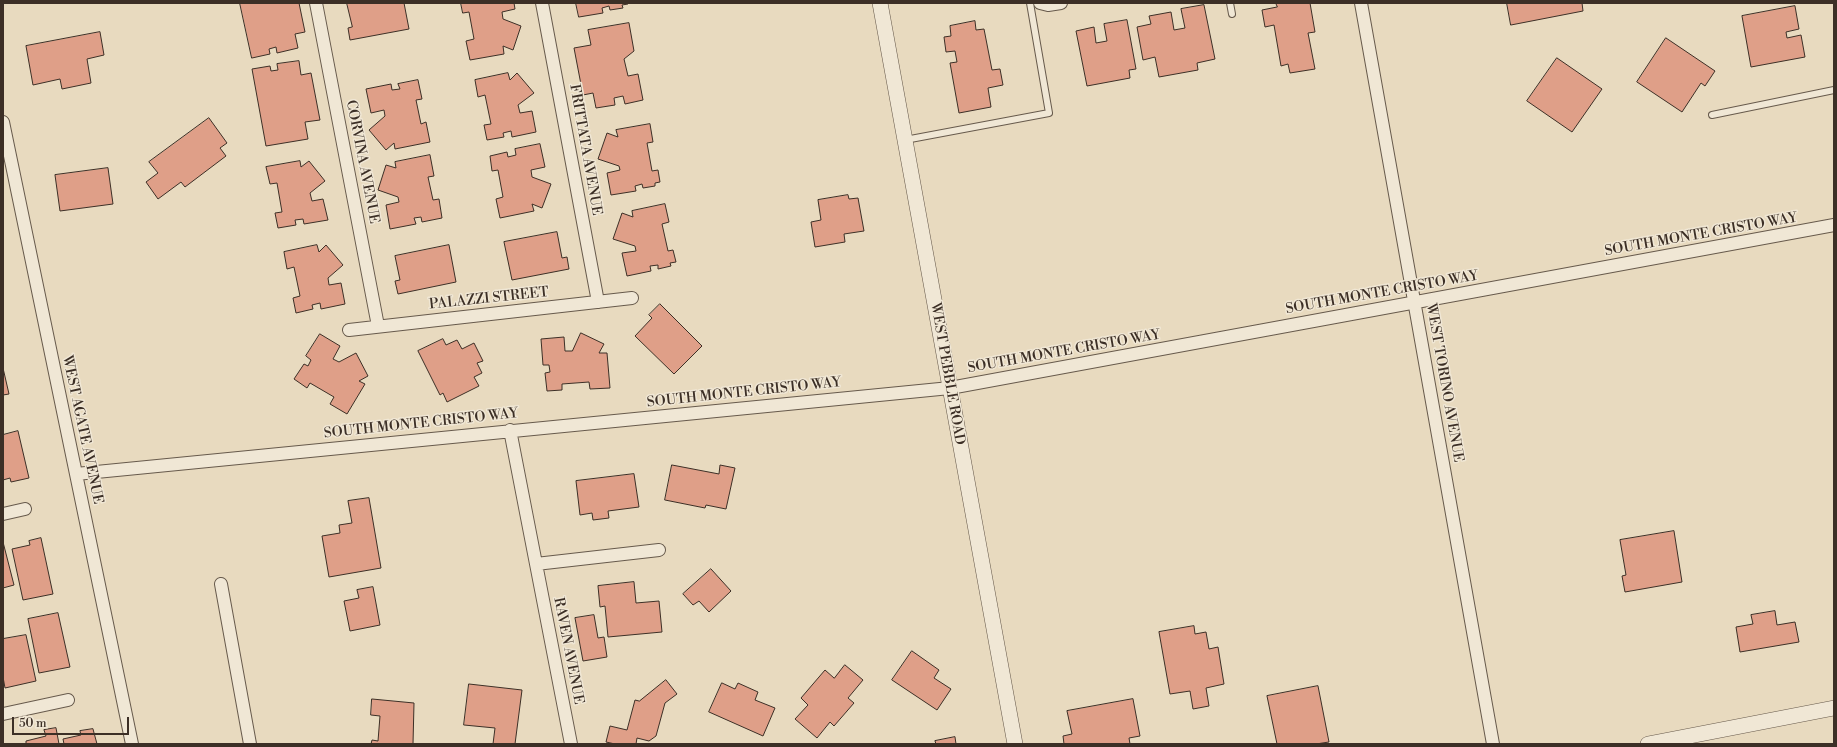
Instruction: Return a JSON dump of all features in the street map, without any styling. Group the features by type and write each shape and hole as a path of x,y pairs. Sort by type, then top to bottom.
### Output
{"street":[{"name":"CORVINA AVENUE","path":"316,3 378,326"},
{"name":"FRITTATA AVENUE","path":"542,3 598,302"},
{"name":"WEST PEBBLE ROAD","path":"880,3 1015,744"},
{"path":"1040,3 1048,6 1061,3"},
{"name":"WEST TORINO AVENUE","path":"1361,3 1493,744"},
{"name":"WEST AGATE AVENUE","path":"3,122 132,744"},
{"name":"SOUTH MONTE CRISTO WAY","path":"76,474 510,430 950,388 1834,225"},
{"name":"PALAZZI STREET","path":"349,330 632,298"},
{"name":"RAVEN AVENUE","path":"510,430 571,744"},
{"path":"3,514 25,508"},
{"path":"536,564 659,550"},
{"path":"221,584 250,744"},
{"path":"3,714 68,700"},
{"path":"1648,744 1834,708"}],"lane":[{"path":"905,140 1049,113 1030,3"},
{"path":"1230,3 1232,14"},
{"path":"1712,115 1834,90"}],"building":[{"path":"240,3 299,3 305,32 295,34 298,48 277,53 276,47 269,49 270,54 252,58"},
{"path":"347,3 404,3 409,29 350,40 348,28 352,27"},
{"path":"461,3 514,3 515,9 502,12 503,19 521,26 513,50 503,46 504,54 470,60 466,41 474,39 469,12 463,13"},
{"path":"576,3 628,4 622,5 623,8 610,10 609,6 602,8 603,13 579,17"},
{"path":"1276,3 1310,3 1315,32 1308,33 1315,69 1290,73 1288,64 1281,66 1274,25 1265,27 1262,10 1277,7"},
{"path":"1507,3 1582,3 1583,11 1511,25"},
{"path":"1204,5 1215,59 1197,63 1198,70 1159,77 1155,57 1143,60 1137,27 1151,24 1149,16 1171,12 1174,30 1185,28 1181,9"},
{"path":"1795,6 1799,29 1786,32 1787,38 1801,35 1805,57 1751,67 1742,16"},
{"path":"1127,20 1136,69 1129,70 1130,78 1087,86 1076,31 1094,27 1096,43 1107,41 1104,24"},
{"path":"975,21 976,30 984,29 992,70 1000,69 1003,85 988,88 991,107 959,113 950,63 957,62 955,51 946,52 944,37 951,36 950,26"},
{"path":"629,23 634,51 624,59 628,76 638,74 643,100 625,104 623,96 614,98 615,105 596,108 593,93 583,95 574,48 591,45 588,30"},
{"path":"100,32 104,55 87,59 91,83 62,89 60,79 33,85 26,46"},
{"path":"1666,38 1715,71 1705,86 1701,83 1682,112 1637,82"},
{"path":"1557,58 1602,89 1572,132 1527,101"},
{"path":"299,61 301,75 311,73 320,120 305,122 308,139 266,146 252,69 270,66 271,71 278,70 277,64"},
{"path":"508,73 510,80 517,73 534,93 518,105 520,113 532,111 536,132 512,137 511,131 503,133 504,137 487,140 484,125 491,124 485,95 478,97 475,80"},
{"path":"418,80 422,99 416,100 421,124 426,122 430,142 395,149 394,143 386,150 369,130 385,116 384,110 371,113 366,89 391,84 392,90 400,89 398,84"},
{"path":"209,118 227,143 220,148 226,156 185,187 181,182 158,199 146,182 158,173 149,162"},
{"path":"650,124 653,142 647,143 652,171 658,170 660,182 655,183 655,186 643,188 642,184 635,186 636,191 611,195 607,173 620,170 619,166 598,159 607,133 618,137 616,130"},
{"path":"540,144 545,167 531,170 532,177 551,184 542,208 532,204 534,211 500,218 496,199 503,197 498,170 492,171 490,156 507,152 508,157 516,155 515,149"},
{"path":"430,155 434,176 428,177 433,200 439,199 442,218 422,222 421,217 414,218 416,224 390,229 386,205 399,202 398,197 378,190 386,165 396,168 395,162"},
{"path":"300,161 301,167 309,161 325,181 310,193 312,201 323,199 328,220 304,224 303,219 295,220 296,225 278,228 275,213 282,212 277,183 270,184 266,167"},
{"path":"108,168 113,204 60,211 55,175"},
{"path":"848,195 849,199 858,198 864,231 844,234 845,242 815,247 811,222 821,220 818,200"},
{"path":"665,204 669,222 662,224 668,251 673,250 676,262 670,263 671,266 658,269 658,265 650,266 651,271 627,276 622,253 636,251 635,246 613,239 622,213 633,217 632,211"},
{"path":"557,232 562,258 567,257 569,269 512,280 504,242"},
{"path":"317,245 319,252 326,245 343,265 328,278 329,285 341,283 345,304 321,309 320,303 312,305 313,309 296,313 293,298 300,296 294,267 287,269 284,252"},
{"path":"449,245 456,282 398,294 395,281 400,280 395,256"},
{"path":"660,304 702,346 674,374 635,336 652,318 649,315"},
{"path":"581,333 604,344 599,353 607,353 610,388 590,389 589,382 562,384 562,390 547,391 545,373 550,372 549,365 543,365 541,339 564,337 565,351 572,351"},
{"path":"320,334 340,346 333,359 339,362 356,353 368,376 359,381 365,384 347,414 330,404 334,397 310,383 307,388 294,379 304,364 308,366 311,360 306,356"},
{"path":"443,339 446,345 457,340 462,349 474,343 483,361 477,363 482,373 474,377 479,386 447,402 443,393 440,395 418,351"},
{"path":"3,368 9,394 3,395"},
{"path":"18,431 29,478 11,482 10,478 3,480 3,435"},
{"path":"672,465 719,474 720,465 735,468 726,509 706,505 705,508 665,500"},
{"path":"634,474 639,507 608,511 609,518 593,520 592,513 580,515 576,481"},
{"path":"369,498 381,568 329,577 322,536 340,533 339,525 352,523 348,501"},
{"path":"1674,531 1682,582 1625,592 1622,576 1626,575 1620,540"},
{"path":"41,538 53,594 23,600 12,549 30,545 29,541"},
{"path":"3,542 14,585 3,588"},
{"path":"711,569 731,591 709,612 699,601 693,605 683,594"},
{"path":"634,582 636,603 659,601 662,632 608,637 605,606 600,607 598,586"},
{"path":"373,587 380,625 350,631 344,601 359,598 357,590"},
{"path":"1775,611 1777,625 1795,622 1799,642 1740,652 1736,627 1753,624 1751,615"},
{"path":"58,613 70,667 39,673 28,619"},
{"path":"594,615 598,638 604,637 607,657 583,661 575,618"},
{"path":"1194,626 1195,634 1206,632 1209,649 1218,647 1224,684 1206,688 1209,706 1193,709 1190,691 1170,694 1159,632"},
{"path":"26,635 36,681 5,688 3,677 3,639"},
{"path":"912,651 939,670 934,678 951,689 937,710 892,680"},
{"path":"845,665 863,680 848,698 854,703 834,726 830,722 817,738 795,719 808,705 801,698 825,670 834,678"},
{"path":"666,680 677,694 665,703 656,736 649,741 637,738 636,744 615,744 606,742 610,726 627,730 635,700 639,701"},
{"path":"722,683 735,689 738,683 758,692 755,700 775,708 763,736 709,712"},
{"path":"469,684 522,690 515,744 493,744 495,728 464,725"},
{"path":"1318,686 1329,742 1316,744 1277,744 1267,696"},
{"path":"372,699 414,703 413,744 371,744 372,740 378,741 380,716 371,715"},
{"path":"1133,699 1140,736 1129,738 1130,744 1064,744 1063,736 1072,734 1067,711"},
{"path":"56,728 59,744 26,744 26,741 46,736 44,730"},
{"path":"93,729 97,744 64,744 63,739 81,735 80,731"},
{"path":"955,737 956,744 936,744 935,741"}]}
